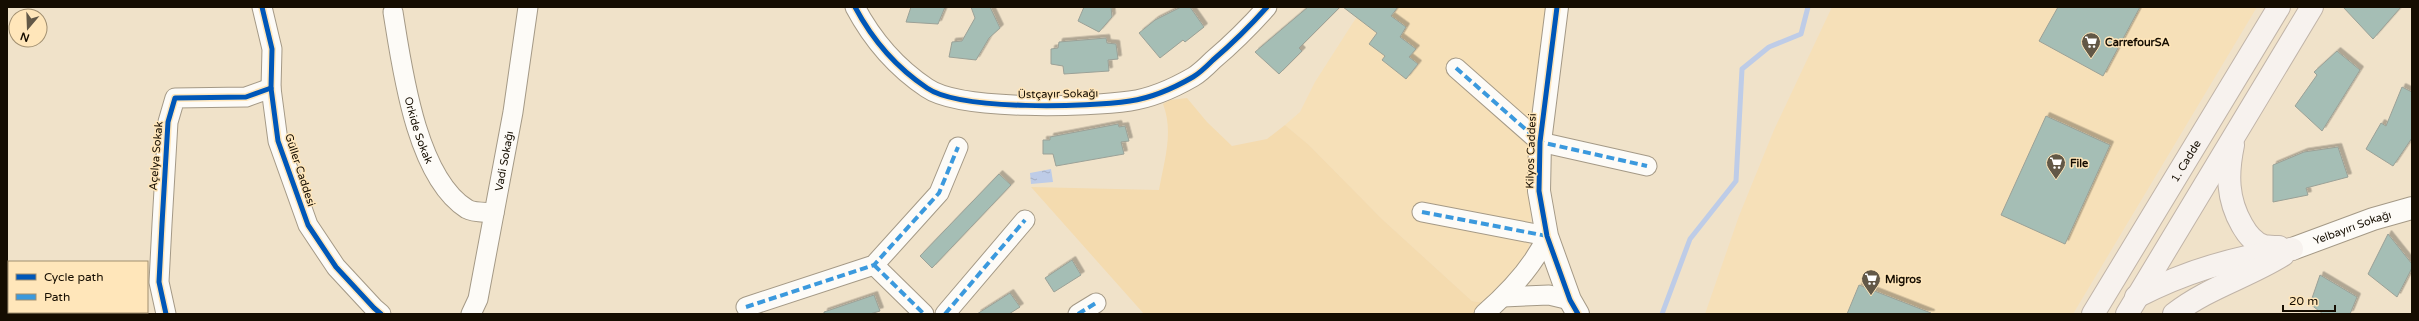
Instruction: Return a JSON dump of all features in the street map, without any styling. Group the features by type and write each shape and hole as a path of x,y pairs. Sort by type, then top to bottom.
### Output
{"main road":[{"name":"1. Cadde","path":"2093,314 2279,7"},
{"path":"2132,305 2312,7"},
{"path":"2234,136 2229,165 2229,190 2235,212 2248,235 2263,246 2292,249"},
{"path":"2103,314 2132,305 2174,278 2242,257 2292,249"},
{"path":"2174,314 2187,304 2218,286 2268,264 2292,249"}],"street":[{"name":"Güller Caddesi","path":"262,7 272,49 271,88 278,141 308,225 336,267 374,312"},
{"name":"Vadi Sokağı","path":"471,314 478,299 513,112 528,7"},
{"name":"Üstçayır Sokağı","path":"856,7 869,32 896,62 928,89 961,100 1007,105 1064,106 1131,101 1163,92 1194,77 1242,35 1267,7"},
{"name":"Kilyos Caddesi","path":"1557,7 1540,142 1539,191 1547,236 1574,307"},
{"name":"Orkide Sokak","path":"393,12 406,95 425,151 450,195 469,210 494,213"},
{"path":"1456,68 1540,142 1647,166"},
{"name":"Açelya Sokak","path":"166,314 159,282 168,122 175,98 246,97 271,88"},
{"path":"746,307 874,265 939,193 958,146"},
{"name":"Yelbayırı Sokağı","path":"2292,249 2374,219 2412,208"},
{"path":"1422,212 1547,236 1542,248 1503,297 1484,314"},
{"path":"945,314 1025,220"},
{"path":"874,265 924,314"},
{"path":"1503,297 1549,295 1574,307"},
{"path":"1078,314 1096,303"}],"shaded area":[{"path":"1363,7 1547,7 1528,135 1531,219 1528,258 1485,303 1472,301 1382,219 1309,145 1285,125 1300,112 1315,82"},
{"path":"1832,7 2257,7 2073,314 1705,314 1739,216 1774,130"},
{"path":"1187,98 1207,122 1232,146 1267,139 1285,125 1309,145 1382,219 1472,301 1485,303 1472,314 1144,314 1031,187 1159,190 1168,136 1168,125 1163,104 1170,100"}],"water":[{"path":"1051,169 1053,182 1031,184 1030,173"}],"building":[{"path":"911,7 945,7 938,24 906,22"},
{"path":"971,7 990,7 1000,28 989,38 976,60 949,57 952,42 962,41 975,18"},
{"path":"1084,7 1111,7 1112,17 1099,32 1078,21"},
{"path":"1181,7 1190,7 1204,27 1185,42 1183,40 1160,58 1139,33 1155,20"},
{"path":"1308,7 1340,7 1299,48 1302,51 1279,74 1255,52"},
{"path":"1343,7 1398,7 1391,16 1406,27 1400,37 1416,49 1409,57 1418,64 1406,79 1382,60 1385,56 1369,44 1377,33"},
{"name":"CarrefourSA","path":"2058,7 2140,7 2103,76 2039,41"},
{"path":"2343,7 2401,7 2373,39"},
{"path":"1106,38 1107,43 1116,44 1118,59 1108,60 1109,71 1064,74 1063,66 1051,64 1051,49 1058,48 1059,42"},
{"path":"2337,51 2360,70 2322,131 2295,106 2317,75 2314,72"},
{"path":"2402,87 2412,92 2412,138 2393,166 2366,149 2381,123 2386,126"},
{"name":"File","path":"2046,116 2110,145 2065,244 2001,215"},
{"path":"1118,124 1119,127 1125,126 1129,141 1121,142 1124,154 1056,166 1053,154 1043,154 1043,140 1050,140 1050,137"},
{"path":"2338,147 2348,177 2306,188 2308,195 2273,202 2273,165 2304,152"},
{"path":"999,174 1011,185 932,268 920,256"},
{"path":"2388,234 2412,264 2412,268 2397,297 2368,274"},
{"path":"1072,260 1081,275 1054,292 1045,278"},
{"path":"2320,275 2357,297 2350,314 2323,314 2310,304"},
{"name":"Migros","path":"1859,285 1931,313 1931,314 1847,314"},
{"path":"1010,293 1020,307 1009,314 977,314"},
{"path":"874,295 880,311 870,314 824,314 824,312"}],"waterway":[{"path":"1662,314 1690,239 1736,181 1742,69 1769,47 1801,34 1808,7"}],"marked path":[{"path":"1456,68 1540,142 1647,166"},
{"path":"746,307 874,265 939,193 958,147"},
{"path":"1422,212 1547,236"},
{"path":"945,314 1025,220"},
{"path":"874,265 924,314"},
{"path":"1078,314 1096,303"}],"cycle path":[{"path":"262,7 272,49 271,88 278,141 308,225 336,267 381,314"},
{"path":"855,7 869,30 886,52 905,71 927,88 944,95 967,101 995,104 1056,106 1138,100 1178,85 1198,74 1241,34 1267,7"},
{"path":"1557,7 1540,142 1539,191 1547,236 1570,300 1578,314"},
{"path":"166,314 159,282 168,122 175,98 246,97 271,88"}],"place":[{"name":"CarrefourSA","path":"2091,59"},
{"name":"File","path":"2056,180"},
{"name":"Migros","path":"1871,296"}]}
